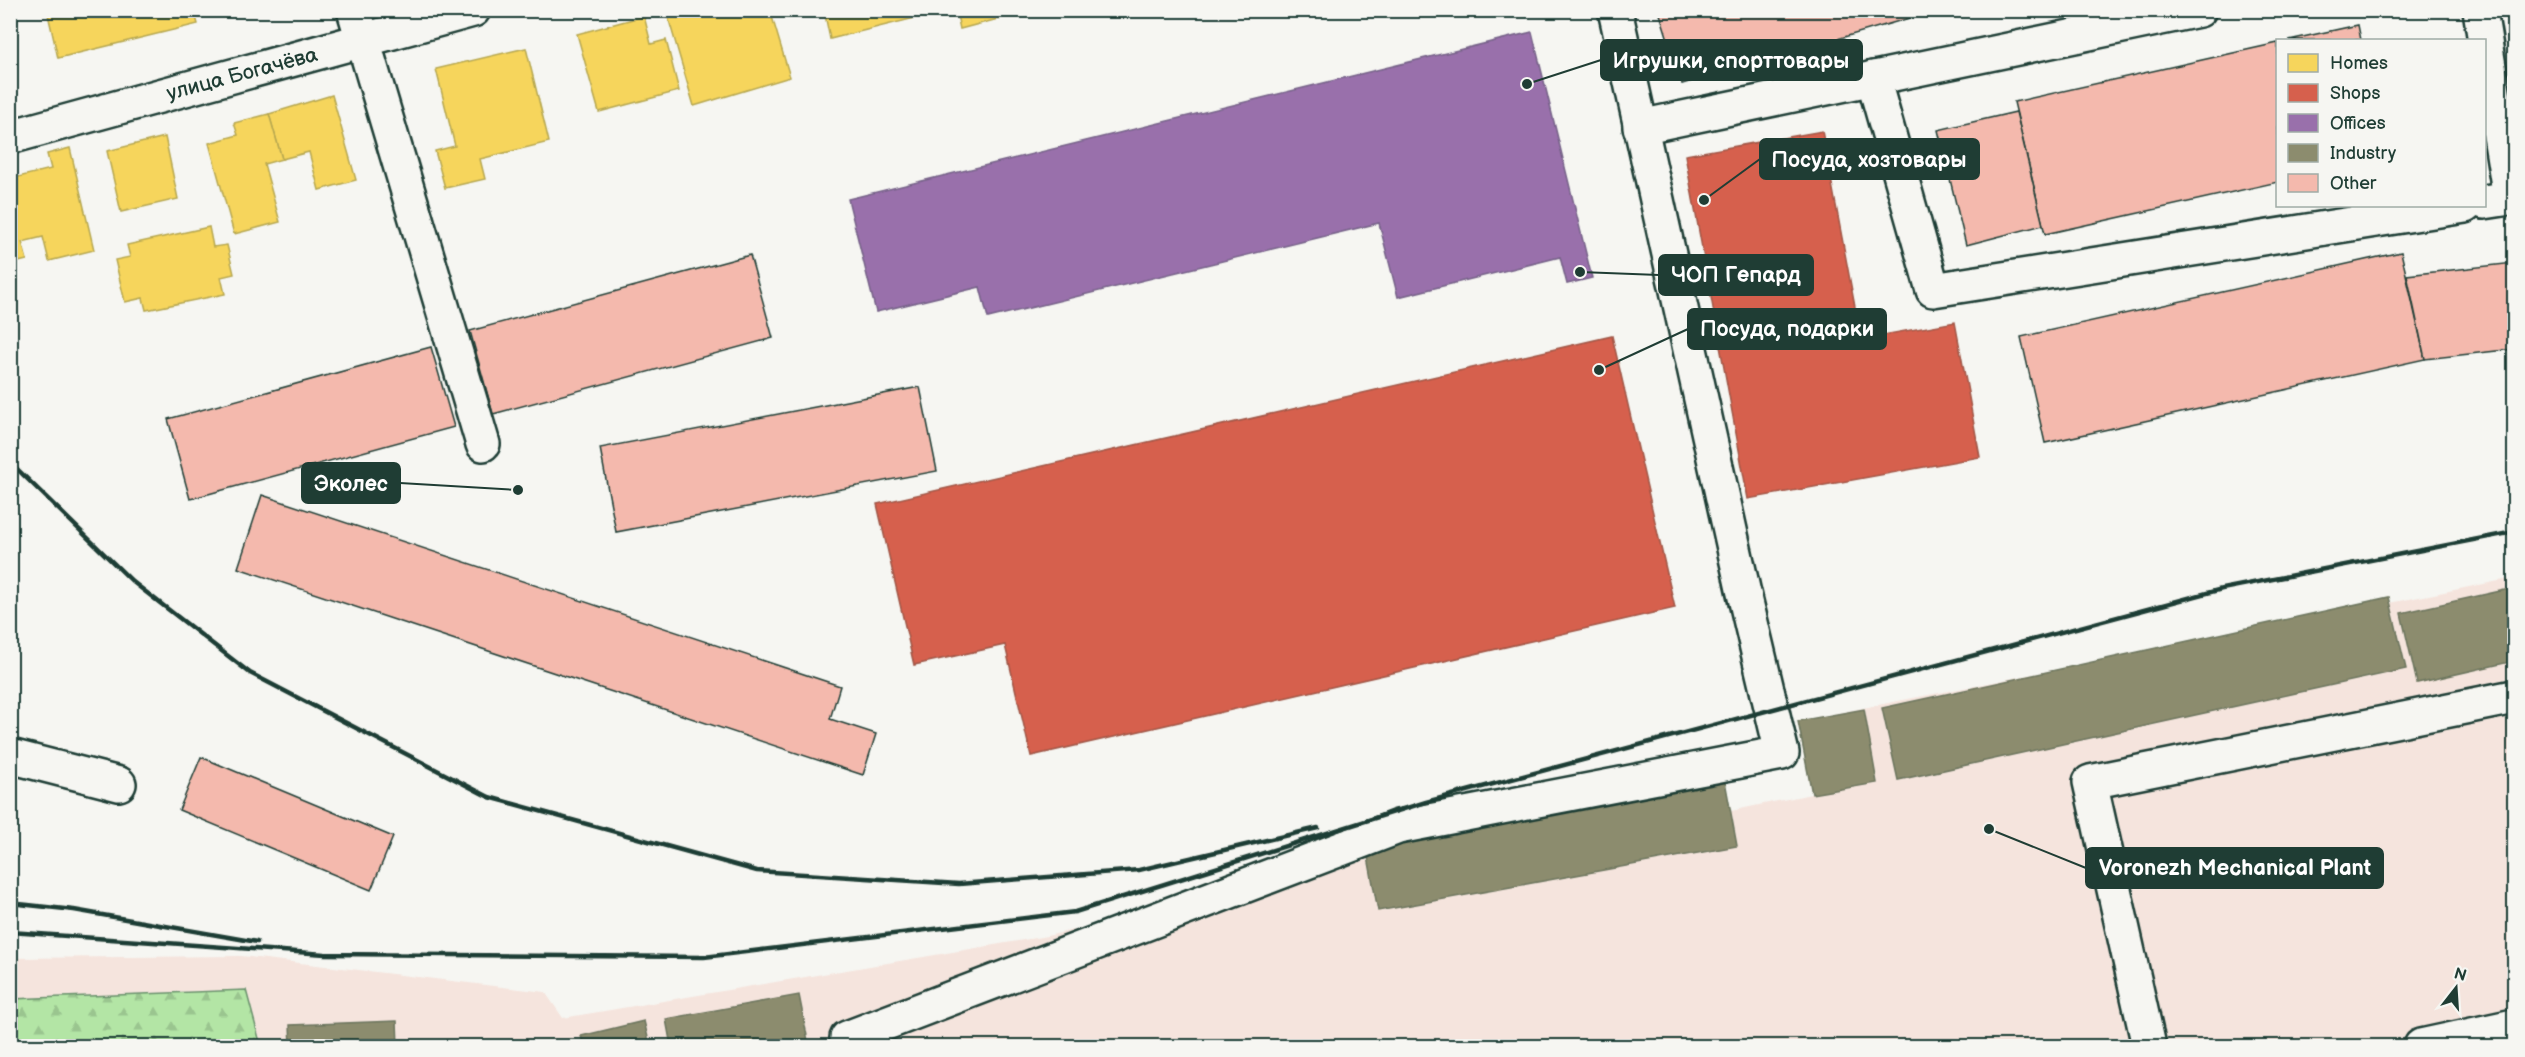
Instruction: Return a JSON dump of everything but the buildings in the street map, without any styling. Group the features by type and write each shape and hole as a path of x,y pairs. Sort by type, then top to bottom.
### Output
{"street":[{"name":"улица Богачёва","path":"10,137 358,26 473,10"},
{"path":"848,1047 847,1038 1398,827 1782,753 1743,589 1615,10"},
{"path":"1640,127 2199,10"},
{"path":"2480,10 2485,39"},
{"path":"358,26 483,444"},
{"path":"2486,48 2510,198 2486,202"},
{"path":"1873,78 1933,290 2459,207"},
{"path":"2149,1047 2090,782 2514,697"},
{"path":"10,756 119,784"},
{"path":"2421,1047 2514,1026"}],"shaded area":[{"path":"2514,578 2514,1046 11,1046 10,958 241,956 545,992 563,1018 1047,936 1292,879 1366,846 1725,781 1731,811 1811,794 1798,721"}],"green space":[{"path":"246,990 261,1046 11,1046 11,999"}],"railway":[{"path":"10,462 133,582 250,673 489,797 757,871 959,884 1139,870 1318,828"},
{"path":"10,932 325,954 704,957 1075,912 1426,802 2222,589 2514,532"},
{"path":"10,903 74,910 257,942"}],"place":[{"name":"Игрушки, спорттовары","path":"1527,84"},
{"name":"Посуда, хозтовары","path":"1704,200"},
{"name":"ЧОП Гепард","path":"1580,272"},
{"name":"Посуда, подарки","path":"1599,370"},
{"name":"Эколес","path":"518,490"},
{"name":"Voronezh Mechanical Plant","path":"1989,829"}]}
